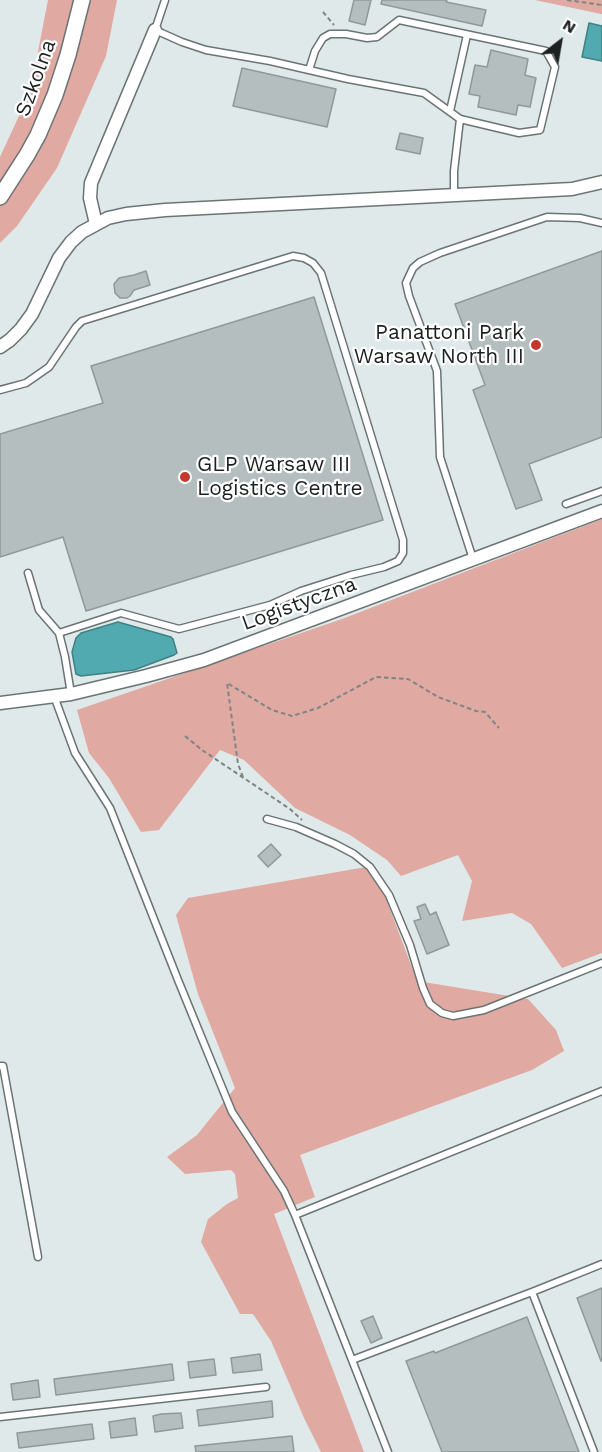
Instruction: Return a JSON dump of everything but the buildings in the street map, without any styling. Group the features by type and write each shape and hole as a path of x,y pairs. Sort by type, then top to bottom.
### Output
{"street":[{"name":"Szkolna","path":"0,197 32,145 55,94 69,55 82,0"},
{"path":"96,224 90,198 91,183 155,30"},
{"path":"0,346 10,340 32,314 59,258 71,242 82,232 108,218 165,210 572,189 602,182"},
{"name":"Logistyczna","path":"0,704 71,694 204,660 602,511"}],"lane":[{"path":"165,0 155,30 182,42 206,50 424,93 460,119 519,133 540,130 555,67 546,51 399,20 377,37 330,34 323,38 315,51 309,70"},
{"path":"450,111 467,35"},
{"path":"454,195 454,171 460,119"},
{"path":"474,559 440,457 437,371 409,297 406,283 413,268 420,262 440,253 547,217 580,218 602,223"},
{"path":"0,390 26,383 49,368 82,321 293,256 304,258 314,263 321,273 403,540 403,553 398,561 301,591 270,605 179,629 121,613 58,633"},
{"path":"566,504 602,491"},
{"path":"28,573 39,610 58,633 65,657 71,694"},
{"path":"54,696 75,753 110,808 232,1112 284,1191 295,1215 388,1452"},
{"path":"267,819 296,827 335,844 354,854 370,867 389,895 410,945 430,1004 442,1012 453,1016 484,1010 602,963"},
{"path":"0,1066 3,1066 38,1257"},
{"path":"295,1215 602,1091"},
{"path":"352,1360 602,1263"},
{"path":"532,1292 594,1452"},
{"path":"0,1417 266,1387"}],"path":[{"path":"567,0 602,5"},
{"path":"323,12 334,25"},
{"path":"243,777 238,764 227,683 272,710 292,716 318,708 376,676 408,679 438,697 485,712 499,729"},
{"path":"185,736 290,809 306,824"}],"shaded area":[{"path":"48,0 117,0 106,56 57,168 17,226 0,243 0,157 19,116 35,67"},
{"path":"535,0 602,0 602,14 601,14"},
{"path":"602,519 602,953 562,968 531,924 512,913 462,921 472,881 458,855 401,876 387,860 350,835 295,808 244,760 220,750 159,830 141,832 109,778 89,753 77,710 342,619"},
{"path":"366,867 385,896 417,981 528,999 556,1030 564,1051 532,1070 300,1155 315,1197 274,1214 364,1452 321,1452 271,1341 253,1314 240,1314 201,1242 208,1219 238,1198 235,1174 231,1170 185,1174 167,1157 197,1135 235,1088 198,994 176,915 188,898"}],"water":[{"path":"589,23 602,26 602,61 582,57"},
{"path":"118,622 171,637 177,653 134,670 81,676 76,674 72,652 76,638 81,633"}],"place":[{"name":"Panattoni Park Warsaw North III","path":"536,345"},
{"name":"GLP Warsaw III Logistics Centre","path":"185,477"}]}
